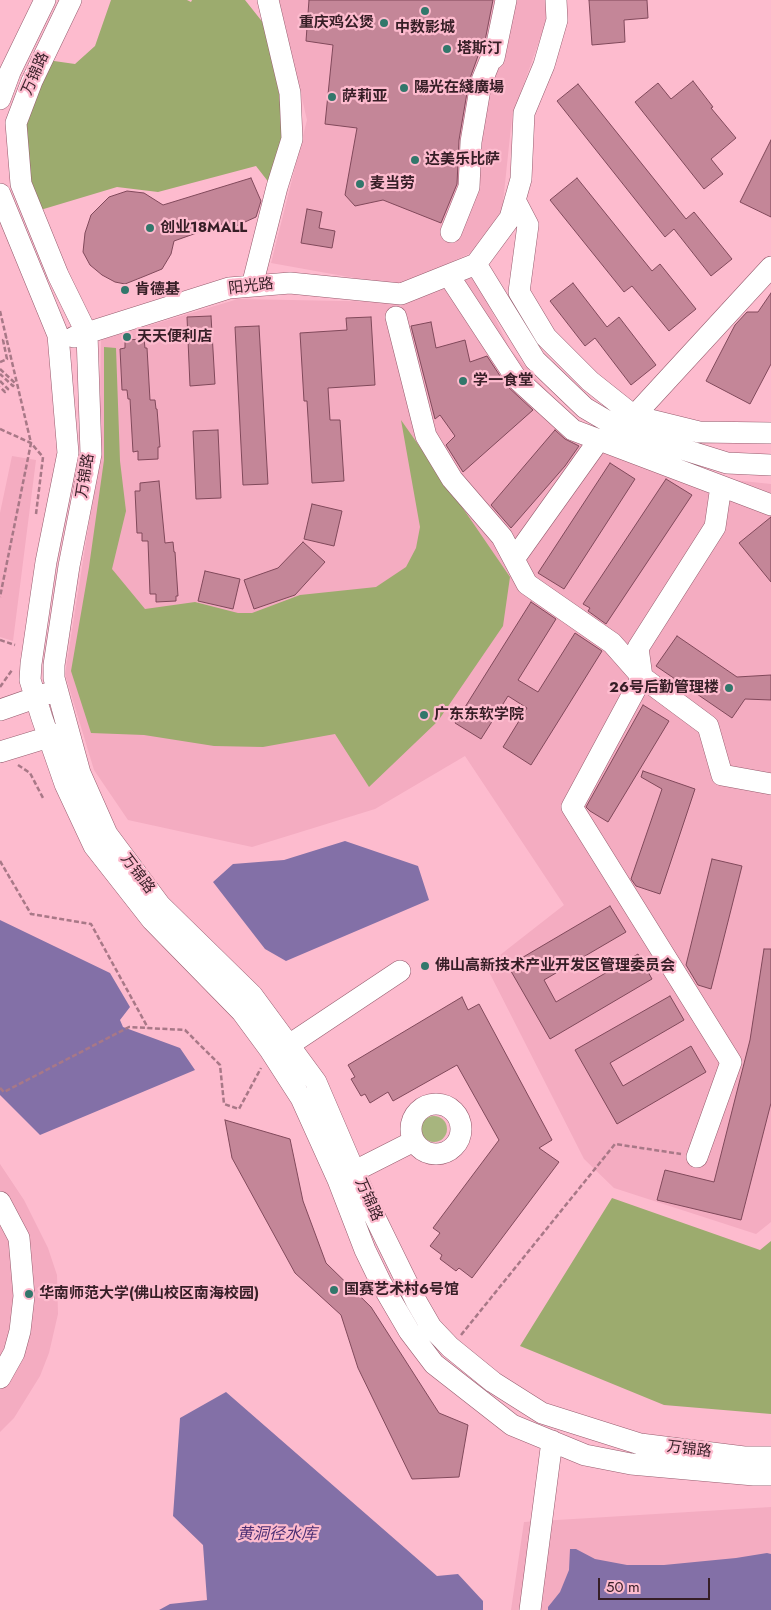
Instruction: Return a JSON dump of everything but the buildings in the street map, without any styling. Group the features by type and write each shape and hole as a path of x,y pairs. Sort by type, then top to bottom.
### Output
{"street":[{"name":"万锦路","path":"0,99 10,72 45,0"},
{"name":"万锦路","path":"71,0 32,81 16,123 21,184 58,275 87,334 91,454 69,566 54,665 54,678 57,691 58,734 65,784 94,846 152,920 242,1012 280,1047 301,1098 346,1176 367,1201 416,1301 431,1326 450,1347 493,1382 542,1413 640,1444 744,1457 771,1457"},
{"path":"252,286 277,187 292,139 290,93 268,0"},
{"path":"451,232 469,187 471,142 481,83 490,60 494,58 506,0"},
{"path":"556,0 557,20 544,64 524,113 521,179 510,218 476,264 536,360 585,408 624,431 727,463 771,465"},
{"name":"万锦路","path":"0,194 58,335 68,453 46,562 30,680 36,698 58,734"},
{"path":"515,200 528,225 519,292 546,337 590,381 634,416 699,432 771,433"},
{"name":"阳光路","path":"58,341 87,334 230,288 290,283 400,294 476,264"},
{"path":"634,416 771,267"},
{"path":"449,276 516,378 573,430 771,505"},
{"path":"396,317 426,436 452,479 502,537 528,584 612,644 642,677 708,726 722,775 771,784"},
{"path":"514,559 599,440"},
{"path":"697,1156 731,1062 572,808 642,677 638,648 715,527 721,486"},
{"path":"0,710 57,691"},
{"path":"7,758 58,734"},
{"path":"280,1047 400,971"},
{"path":"346,1176 414,1141"},
{"name":"万锦路","path":"346,1176 366,1250 409,1331 434,1364 512,1425 585,1455 631,1464 771,1475"},
{"path":"0,1202 19,1238 24,1296 20,1331 14,1353 0,1378"},
{"path":"530,1610 552,1441"}],"path":[{"path":"0,311 31,443 0,598"},
{"path":"0,362 7,359 3,340 7,337"},
{"path":"0,369 15,383 13,386 0,374"},
{"path":"0,381 8,389 5,392 0,387"},
{"path":"0,430 31,443"},
{"path":"7,758 30,773 43,798"},
{"path":"0,861 31,914 91,924 149,1028"},
{"path":"0,1088 4,1092 129,1027 185,1030 220,1065 224,1104 239,1109 280,1047"},
{"path":"457,1340 615,1144 697,1156"}],"shaded area":[{"path":"279,0 546,0 546,22 512,117 502,212 473,252 399,286 271,263 307,120"},
{"name":"广东东软学院","path":"474,275 510,349 573,420 733,480 771,484 771,1222 756,1234 614,1188 584,1159 486,966 564,905 465,756 375,809 252,847 128,820 94,770 65,674 99,460 101,340 238,299 397,302"},
{"path":"12,456 36,460 13,641 0,637 0,513"},
{"name":"华南师范大学(佛山校区南海校园)","path":"0,1164 24,1200 48,1248 57,1275 58,1314 49,1353 40,1376 14,1418 0,1432"},
{"path":"771,1507 771,1610 511,1610 524,1522"}],"green space":[{"path":"111,0 187,0 191,2 192,0 245,0 272,34 284,136 270,184 256,166 158,192 117,187 37,211 20,123 47,60 75,64 95,46"},
{"path":"104,347 116,348 120,461 126,511 112,569 145,609 195,602 238,613 252,613 300,595 376,587 406,567 416,548 420,527 401,420 510,577 503,626 438,721 369,787 335,734 263,747 214,746 144,735 91,733 71,671 89,567 104,460"},
{"path":"434,1116 443,1120 447,1129 443,1138 434,1142 425,1138 421,1129 425,1120"},
{"path":"612,1198 760,1250 771,1241 771,1414 664,1405 520,1346"}],"water":[{"path":"345,841 418,866 429,900 286,961 265,949 213,882 233,864 284,860"},
{"path":"0,920 110,973 130,1007 120,1020 123,1027 180,1048 195,1070 40,1135 0,1095"},
{"name":"黄洞径水库","path":"226,1392 437,1576 458,1574 483,1601 483,1610 159,1610 170,1604 207,1600 203,1545 173,1516 180,1418"},
{"path":"570,1549 576,1549 595,1559 627,1565 664,1565 771,1554 771,1610 548,1610 548,1607 560,1592 569,1570"}],"place":[{"name":"中数影城","path":"425,11"},
{"name":"重庆鸡公煲","path":"384,23"},
{"name":"塔斯汀","path":"447,49"},
{"name":"陽光在綫廣場","path":"404,88"},
{"name":"萨莉亚","path":"332,97"},
{"name":"达美乐比萨","path":"415,160"},
{"name":"麦当劳","path":"360,184"},
{"name":"创业18MALL","path":"150,228"},
{"name":"肯德基","path":"125,290"},
{"name":"天天便利店","path":"127,337"},
{"name":"学一食堂","path":"463,381"},
{"name":"26号后勤管理楼","path":"729,688"},
{"name":"广东东软学院","path":"424,715"},
{"name":"佛山高新技术产业开发区管理委员会","path":"425,966"},
{"name":"国赛艺术村6号馆","path":"334,1290"},
{"name":"华南师范大学(佛山校区南海校园)","path":"29,1294"}]}
